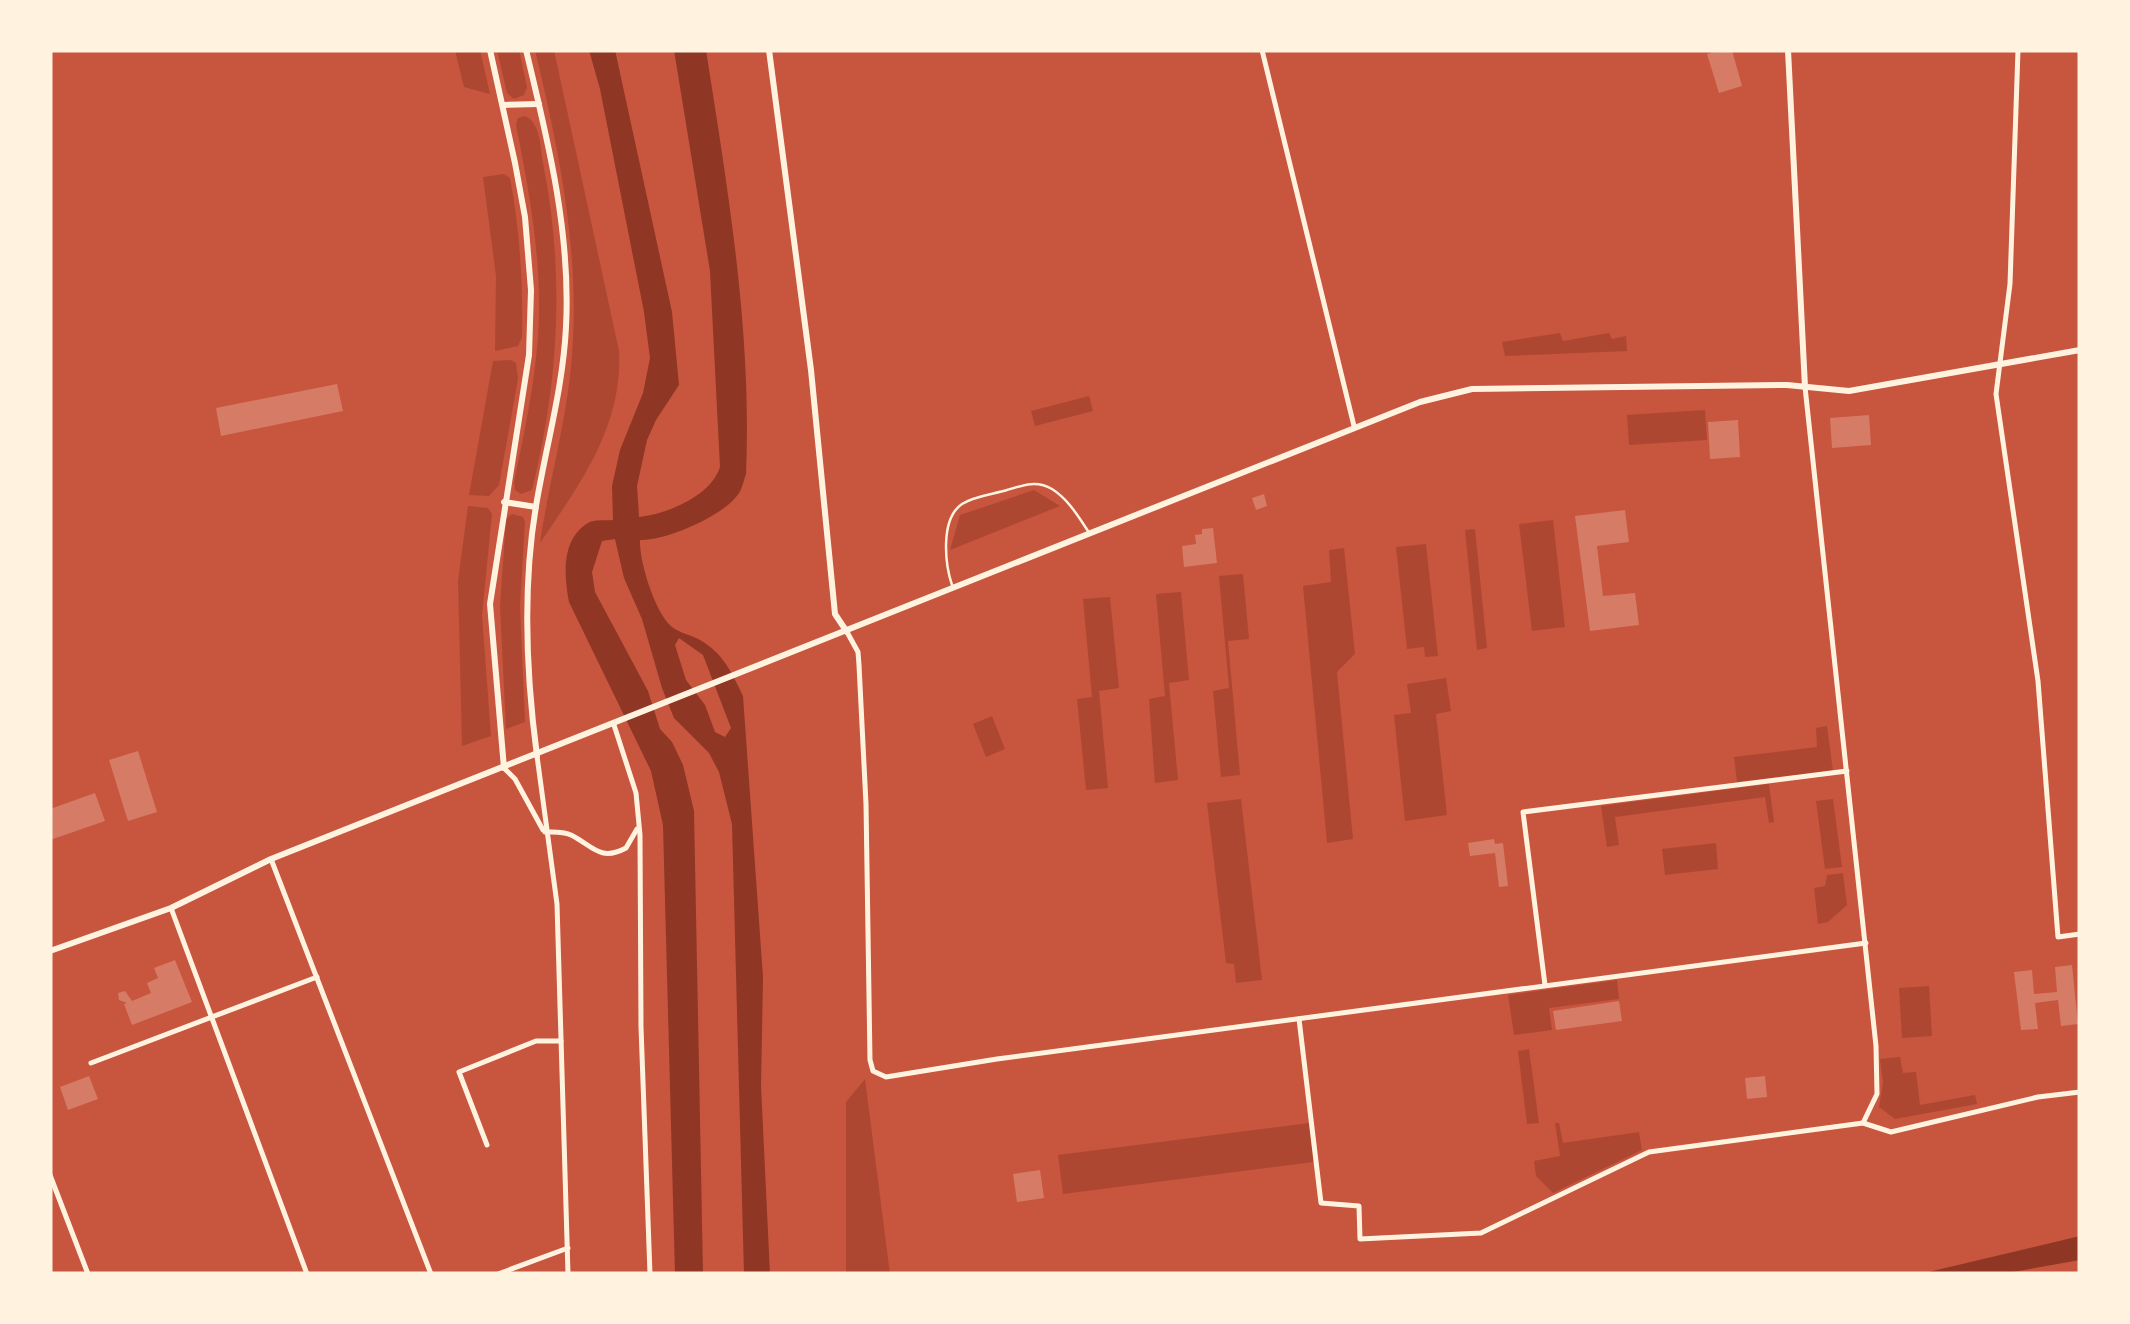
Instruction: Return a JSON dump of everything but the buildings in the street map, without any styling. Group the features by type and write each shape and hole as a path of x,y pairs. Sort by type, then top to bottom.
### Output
{"main road":[{"path":"490,50 525,218 531,290 529,355 490,604 504,768"},
{"path":"526,50 559,204 566,284 566,324 551,438 536,507 526,604 537,756"},
{"path":"768,50 811,370 835,614 847,632"},
{"path":"1788,50 1805,386"},
{"path":"503,105 539,104"},
{"path":"50,952 172,908 271,859 1420,402 1472,389 1805,386 1849,391 2080,350"},
{"path":"504,502 536,507"}],"street":[{"path":"1262,50 1354,426"},
{"path":"2018,50 2010,284 1997,403 2038,681 2058,937 2080,934"},
{"path":"1805,386 1878,1084 1874,1104 1863,1123"},
{"path":"847,632 858,652 866,804 870,1060 873,1071 886,1078 997,1059 1866,942"},
{"path":"616,724 636,793 650,1274"},
{"path":"537,756 557,904 568,1274"},
{"path":"504,768 516,780 545,832"},
{"path":"1545,986 1523,812 1847,771"},
{"path":"545,832 564,832 588,849 608,855 626,848 638,826"},
{"path":"271,859 431,1274"},
{"path":"172,908 307,1274"},
{"path":"91,1063 317,976"},
{"path":"1299,1019 1321,1203 1358,1206 1360,1239 1481,1233 1650,1152 1863,1123 1891,1132 2038,1097 2080,1092"},
{"path":"487,1145 459,1072 536,1041 561,1041"},
{"path":"50,1175 88,1274"},
{"path":"498,1274 568,1248"}],"lane":[{"path":"953,589 945,563 953,513 963,503 1033,482 1052,488 1069,503 1088,532"}],"shaded area":[{"path":"455,50 480,50 490,94 464,87"},
{"path":"497,50 519,50 527,87 524,95 514,99 507,93"},
{"path":"535,50 554,50 619,351 614,404 606,429 584,476 540,543 567,401 574,315 566,201"},
{"path":"589,50 615,50 672,312 679,385 647,440 637,486 639,517 687,502 707,487 720,467 710,271 674,50 706,50 742,314 746,474 738,495 728,505 677,532 640,540 640,549 649,586 666,620 715,651 743,696 763,977 761,1086 770,1274 744,1274 732,824 719,772 709,753 674,718 642,619 624,578 615,539 602,541 592,572 595,592 648,691 660,729 672,742 683,765 694,811 703,1274 675,1274 663,825 651,771 567,592 566,559 573,538 588,523 613,520 612,486 620,450 643,393 650,358 600,89","holes":["679,638 703,655 731,728 725,737 715,732 705,705 686,680 675,645"]},
{"path":"525,116 539,136 550,204 556,327 541,449 532,490 521,494 515,490 514,482 534,375 539,311 534,231 516,125 518,118"},
{"path":"504,174 510,178 518,237 522,337 518,346 495,351 496,276 483,177"},
{"path":"1560,333 1563,341 1609,333 1612,339 1626,336 1627,351 1505,356 1502,342"},
{"path":"493,361 516,363 518,379 499,485 489,496 469,495"},
{"path":"1089,396 1093,411 1035,426 1031,411"},
{"path":"1705,410 1707,440 1629,445 1627,415"},
{"path":"1034,490 1060,506 950,550 960,515"},
{"path":"468,506 488,508 492,514 482,615 491,736 462,746 458,581"},
{"path":"512,514 523,517 525,522 520,606 525,722 506,729 500,606 506,519"},
{"path":"1553,520 1565,627 1532,631 1519,524"},
{"path":"1475,529 1487,648 1477,650 1465,530"},
{"path":"1426,544 1438,656 1425,657 1424,647 1407,649 1396,547"},
{"path":"1344,548 1355,654 1337,672 1353,839 1327,843 1303,586 1331,582 1329,550"},
{"path":"1243,574 1249,639 1228,641 1240,775 1221,777 1213,691 1229,688 1219,576"},
{"path":"1181,592 1189,680 1169,683 1178,780 1155,783 1149,699 1165,696 1156,594"},
{"path":"1110,597 1119,688 1099,691 1108,788 1086,790 1077,699 1092,697 1083,599"},
{"path":"1446,678 1451,711 1436,714 1447,815 1405,821 1394,715 1411,713 1407,684"},
{"path":"992,716 1005,749 986,757 973,724"},
{"path":"1827,726 1833,771 1737,782 1734,757 1817,747 1816,728"},
{"path":"1769,784 1774,822 1769,823 1765,797 1615,817 1619,845 1607,847 1601,806"},
{"path":"1241,799 1262,980 1236,983 1234,964 1226,963 1207,803"},
{"path":"1833,799 1842,867 1825,869 1816,801"},
{"path":"1716,843 1718,869 1665,875 1662,849"},
{"path":"1843,873 1847,905 1828,922 1818,924 1814,888 1825,886 1827,875"},
{"path":"1617,980 1619,999 1549,1008 1552,1030 1514,1035 1508,995"},
{"path":"1929,986 1932,1036 1902,1038 1899,988"},
{"path":"1529,1049 1539,1123 1527,1124 1518,1051"},
{"path":"1900,1057 1903,1073 1916,1072 1920,1105 1975,1095 1977,1104 1895,1119 1879,1107 1883,1083 1880,1059"},
{"path":"865,1079 890,1274 846,1274 846,1102"},
{"path":"1309,1123 1314,1162 1063,1194 1058,1155"},
{"path":"1555,1123 1559,1123 1563,1143 1639,1132 1642,1150 1553,1193 1536,1176 1534,1161 1560,1156"},
{"path":"2080,1236 2080,1260 2002,1274 1920,1274"}]}
